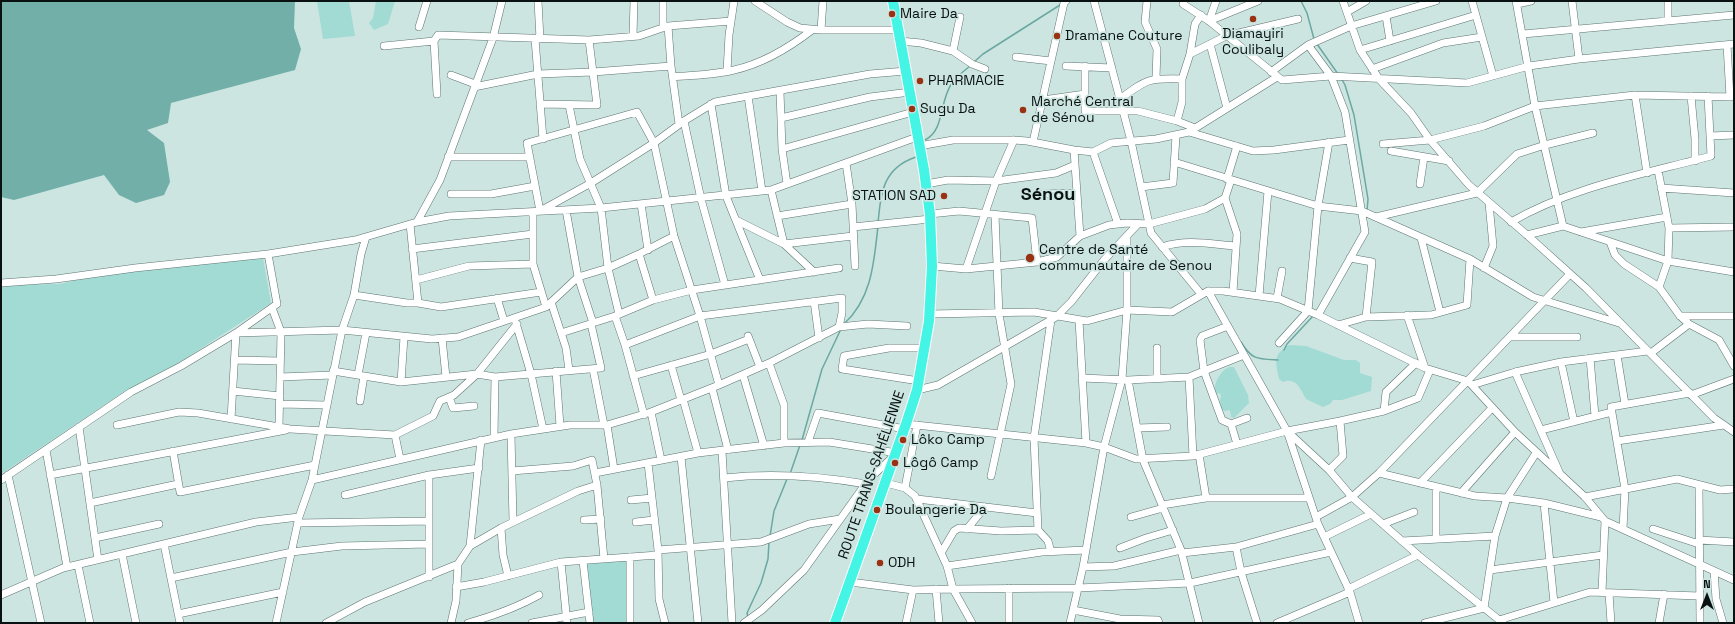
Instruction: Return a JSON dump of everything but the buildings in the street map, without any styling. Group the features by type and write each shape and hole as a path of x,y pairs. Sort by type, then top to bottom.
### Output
{"highway":[{"name":"ROUTE TRANS-SAHÉLIENNE","path":"835,623 897,453 909,426 925,348 930,314 932,266 930,217 926,184 892,1"}],"street":[{"path":"419,27 428,1"},
{"path":"418,303 412,248 413,223 440,180 474,85 493,38 502,1"},
{"path":"538,1 538,74 542,139"},
{"path":"633,36 634,1"},
{"path":"663,1 665,27 681,122 725,285"},
{"path":"727,71 727,54 734,1"},
{"path":"756,1 787,22 800,28 812,30 898,30"},
{"path":"820,30 823,1"},
{"path":"1033,142 1064,3 1066,1"},
{"path":"1094,1 1131,141 1151,233 1204,292 1228,326 1286,431 1317,520 1349,591 1360,623"},
{"path":"1147,1 1145,22 1157,49 1156,78"},
{"path":"1184,1 1183,4 1209,21 1270,72 1282,80 1330,76 1467,83 1529,66 1579,59 1731,45 1732,97 1635,94 1535,106 1484,126 1430,140 1383,144"},
{"path":"1209,21 1216,1"},
{"path":"1209,21 1258,1"},
{"path":"1343,1 1360,50 1372,69 1379,79 1411,113 1430,140 1477,193 1570,274 1714,418 1734,432"},
{"path":"1347,12 1366,1"},
{"path":"1270,72 1308,45 1351,26 1433,1"},
{"path":"1472,1 1493,76"},
{"path":"1531,1 1517,3 1535,106 1563,226"},
{"path":"1572,1 1579,59"},
{"path":"1668,1 1668,21"},
{"path":"1177,121 1182,102 1182,79 1190,54 1195,24 1201,15"},
{"path":"1360,50 1476,15"},
{"path":"1523,34 1734,15"},
{"path":"1386,16 1390,41"},
{"path":"953,51 960,18"},
{"path":"1190,54 1226,36 1298,19"},
{"path":"437,94 434,40 438,35 589,40 639,36 665,27 731,21"},
{"path":"673,77 727,71 748,66 797,42 812,30"},
{"path":"1372,69 1443,43 1482,37"},
{"path":"384,46 434,40"},
{"path":"540,104 597,105 589,40"},
{"path":"900,41 921,43 953,51 972,64 986,69"},
{"path":"1210,44 1227,108"},
{"path":"1308,45 1330,76 1345,112 1365,232 1318,315"},
{"path":"1016,57 1051,62"},
{"path":"451,75 474,85 538,74 593,72 671,66"},
{"path":"1066,66 1112,68"},
{"path":"1085,66 1085,111 1138,111 1177,121 1192,130 1253,151 1274,150 1349,140"},
{"path":"537,212 591,183 654,143 681,122 715,102 870,74 906,71"},
{"path":"1,283 56,279 135,268 268,254 366,237 413,223 449,216 601,208 762,192 772,190 846,163 918,142 953,140 1014,140 1093,152 1111,143 1176,136 1192,130 1277,77"},
{"path":"1120,98 1145,81 1156,78 1182,79"},
{"path":"780,90 782,149 787,184"},
{"path":"781,118 870,98 910,92"},
{"path":"1042,100 1085,94"},
{"path":"1635,94 1647,173"},
{"path":"748,96 762,192"},
{"path":"1690,96 1695,139 1695,160"},
{"path":"1511,222 1534,209 1577,193 1711,156 1708,96"},
{"path":"711,104 726,196 760,280"},
{"path":"569,105 580,159 601,208 608,268 617,315 644,415"},
{"path":"569,370 562,333 549,304 541,292 533,264 533,234 537,212 535,186 527,144 637,112 654,143 674,236 700,316 719,385"},
{"path":"782,149 913,112"},
{"path":"1376,217 1477,193 1517,154 1544,145 1592,133"},
{"path":"1710,136 1734,135"},
{"path":"1141,187 1173,183 1176,136"},
{"path":"966,269 996,181 1014,140"},
{"path":"1279,343 1308,311 1318,206 1329,142"},
{"path":"1233,292 1236,234 1225,198 1237,146"},
{"path":"1074,150 1080,236"},
{"path":"1390,151 1449,161"},
{"path":"1093,152 1118,224"},
{"path":"448,158 530,157"},
{"path":"1420,184 1424,157"},
{"path":"1174,162 1318,206 1362,211 1470,259 1533,297 1621,324"},
{"path":"846,163 852,204 855,266"},
{"path":"926,184 948,180 996,181 1056,173 1075,164"},
{"path":"1658,170 1669,228 1668,261 1659,287"},
{"path":"451,194 491,194 535,186"},
{"path":"1662,188 1734,193"},
{"path":"772,190 784,244"},
{"path":"1259,296 1268,191"},
{"path":"1041,194 1077,193"},
{"path":"932,266 966,269 1037,262 1057,257 1080,236 1109,225 1149,224 1205,209 1225,198"},
{"path":"642,204 648,250"},
{"path":"777,216 852,204"},
{"path":"1484,268 1493,246 1489,204"},
{"path":"280,376 333,373 401,382 477,374 495,377 601,368 592,324 578,277 566,210"},
{"path":"853,227 930,217 959,211 1032,218 1037,262"},
{"path":"991,476 1011,384 999,314 994,215"},
{"path":"1580,232 1667,216"},
{"path":"736,220 784,244 814,272"},
{"path":"925,348 889,348 844,356 842,369 918,385 938,385 1054,318 1071,302 1104,260 1138,224"},
{"path":"1527,235 1563,226 1668,261 1734,272"},
{"path":"1669,228 1734,227"},
{"path":"412,248 533,234"},
{"path":"117,425 179,412 198,413 290,429 395,435 432,416 440,401 454,395 477,374 516,321 549,304 578,277 608,268 648,250 674,236"},
{"path":"784,244 853,236"},
{"path":"1070,623 1083,567 1104,447 1125,379 1128,310 1127,236"},
{"path":"276,623 299,520 312,480 342,330 354,295 360,254 366,237"},
{"path":"1421,238 1440,312"},
{"path":"1162,247 1174,243 1197,242 1236,246"},
{"path":"1610,242 1615,255 1624,264 1659,287 1680,316 1689,324 1719,340 1734,365"},
{"path":"1,480 131,392 181,366 236,333 277,304 268,254"},
{"path":"639,254 654,300"},
{"path":"1350,258 1372,262 1366,317"},
{"path":"1338,325 1366,317 1431,315 1467,305 1470,259"},
{"path":"416,280 469,266 533,264"},
{"path":"562,333 592,324 654,300 692,290 839,268"},
{"path":"1277,298 1282,271"},
{"path":"1083,567 1114,566 1181,551 1236,547 1317,520 1352,497 1379,473 1470,383 1510,337 1570,274"},
{"path":"354,295 441,307 541,292"},
{"path":"930,314 999,314 1034,312 1054,318 1087,321 1128,310 1172,312 1204,292 1233,292 1277,298 1318,315 1428,369 1470,383 1536,453 1585,497 1603,519 1605,592 1611,623"},
{"path":"497,298 504,321"},
{"path":"625,345 700,316 842,298 842,313 839,327"},
{"path":"814,301 819,338"},
{"path":"272,308 281,332 279,427"},
{"path":"803,443 818,413 909,426 1086,443 1104,447 1136,459 1143,460 1196,455 1286,431 1384,411 1418,398 1428,369 1407,315"},
{"path":"1680,316 1734,316"},
{"path":"1051,552 1048,541 1038,530 1034,438 1054,318"},
{"path":"1079,320 1086,443"},
{"path":"236,333 342,330 432,340 458,337 504,321 516,321"},
{"path":"516,321 531,374 543,429"},
{"path":"312,480 494,437 560,426 606,425 644,415 743,375 839,327 868,324 907,326"},
{"path":"1470,383 1561,362 1649,352 1689,324"},
{"path":"1228,326 1200,338 1204,371 1222,420 1231,424 1247,418"},
{"path":"231,419 236,333"},
{"path":"360,401 360,376 366,333"},
{"path":"401,382 404,337"},
{"path":"633,376 711,354 748,337 760,367"},
{"path":"1510,337 1577,337"},
{"path":"442,338 446,377"},
{"path":"1157,348 1157,378"},
{"path":"1082,378 1125,379 1189,377 1244,355"},
{"path":"1617,355 1625,404"},
{"path":"1590,358 1595,416"},
{"path":"235,360 280,361"},
{"path":"1561,362 1574,422"},
{"path":"769,363 784,405 784,443"},
{"path":"1384,411 1386,392 1416,363"},
{"path":"670,365 698,453"},
{"path":"594,368 614,469"},
{"path":"556,371 560,426"},
{"path":"1515,372 1561,476"},
{"path":"743,375 764,446"},
{"path":"494,437 495,377"},
{"path":"1189,377 1196,455 1206,498"},
{"path":"1125,379 1143,460 1181,551 1199,623"},
{"path":"1623,529 1625,489 1611,407 1690,394 1734,379"},
{"path":"712,388 725,450 724,478 726,544 732,623"},
{"path":"233,391 280,396"},
{"path":"449,397 453,408 474,406"},
{"path":"280,404 326,405"},
{"path":"1420,483 1492,408"},
{"path":"651,412 661,460"},
{"path":"1541,430 1612,412"},
{"path":"1329,470 1342,456 1340,421"},
{"path":"1231,424 1237,444"},
{"path":"905,488 909,426"},
{"path":"1617,441 1724,426"},
{"path":"79,427 98,560"},
{"path":"1137,428 1167,427"},
{"path":"50,475 290,429"},
{"path":"1286,431 1329,470 1352,497 1402,542 1501,621 1590,592 1699,596"},
{"path":"1461,492 1515,432"},
{"path":"511,434 513,522"},
{"path":"395,435 400,460"},
{"path":"470,546 481,440"},
{"path":"594,473 698,453 784,443 829,442 897,453"},
{"path":"46,450 67,567"},
{"path":"173,451 180,492 315,465"},
{"path":"744,623 762,610 804,570 866,484 897,453"},
{"path":"1484,608 1495,536 1507,498 1536,453"},
{"path":"681,457 698,623"},
{"path":"512,471 573,466 592,460 597,484 604,559"},
{"path":"648,463 658,552 659,599 665,623"},
{"path":"345,495 429,475 478,468"},
{"path":"1379,473 1476,496 1544,503 1603,519 1734,580"},
{"path":"8,475 41,623"},
{"path":"429,475 429,577"},
{"path":"724,478 752,475 829,478 866,484"},
{"path":"1585,497 1677,480 1720,490 1734,489"},
{"path":"886,483 905,488 917,499 947,566 953,589 972,623"},
{"path":"90,503 178,484"},
{"path":"451,623 456,601 458,564 470,546 513,522 578,491 597,484"},
{"path":"1699,485 1700,623"},
{"path":"1436,487 1436,539"},
{"path":"631,500 652,498"},
{"path":"1131,517 1163,506 1206,498 1309,498"},
{"path":"917,499 1037,513"},
{"path":"1544,503 1554,603"},
{"path":"966,529 985,507"},
{"path":"1383,524 1414,512"},
{"path":"1324,537 1371,514"},
{"path":"584,520 601,519"},
{"path":"456,587 508,576 561,562 630,557 690,547 761,542 809,524 840,519"},
{"path":"1,593 67,567 256,522 299,520 429,521"},
{"path":"636,522 654,520"},
{"path":"95,538 158,524"},
{"path":"501,528 503,555 508,576"},
{"path":"941,553 954,531 959,528 1001,531 1038,530"},
{"path":"1653,529 1699,542 1734,542"},
{"path":"1120,548 1173,530"},
{"path":"1402,542 1495,536"},
{"path":"164,544 180,623"},
{"path":"171,578 292,552 342,546 429,544"},
{"path":"1236,547 1241,572 1257,623"},
{"path":"947,566 1051,552 1086,550"},
{"path":"850,582 913,590 1078,588 1190,583 1331,552"},
{"path":"122,554 136,623"},
{"path":"1277,623 1349,591 1418,555"},
{"path":"1490,570 1603,555"},
{"path":"630,557 630,623"},
{"path":"583,560 590,623"},
{"path":"561,562 567,620"},
{"path":"326,623 365,602 458,564"},
{"path":"78,565 90,623"},
{"path":"1714,571 1716,600 1724,623"},
{"path":"1009,588 1009,623"},
{"path":"936,589 939,623"},
{"path":"906,623 913,590"},
{"path":"178,614 283,592"},
{"path":"1659,623 1664,594"},
{"path":"468,623 517,607 539,595"},
{"path":"1425,623 1440,621 1484,608"},
{"path":"1073,610 1120,619 1158,620 1159,623"},
{"path":"532,623 567,620 589,612"}],"shaded area":[{"path":"1,1 295,1 294,28 301,49 295,70 171,103 168,123 147,130 164,143 170,182 164,195 136,203 119,195 104,175 14,200 1,197"},
{"path":"317,1 349,1 355,36 323,39"},
{"path":"376,1 395,1 388,24 374,30 369,23 373,18"},
{"path":"263,258 271,303 177,364 125,391 1,474 1,285 60,284 89,277 156,267"},
{"path":"1289,345 1306,346 1344,360 1356,360 1360,363 1360,373 1372,377 1371,391 1342,400 1333,400 1330,404 1323,407 1306,399 1298,385 1292,381 1283,382 1279,379 1276,359 1280,352"},
{"path":"1229,367 1234,367 1248,395 1249,403 1234,418 1231,417 1230,410 1225,411 1221,409 1220,393 1216,394 1214,392 1218,378"},
{"path":"627,561 628,623 593,623 587,564"}],"waterway":[{"path":"1301,1 1307,13 1314,39"},
{"path":"974,62 983,54 1060,5 1061,2"},
{"path":"1317,44 1338,74"},
{"path":"925,140 936,129 945,98 952,83 970,66"},
{"path":"1341,78 1345,85 1354,115 1368,199 1367,211"},
{"path":"878,223 883,191 890,175 905,162 916,157"},
{"path":"844,324 861,303 866,291 873,266 878,226"},
{"path":"1284,350 1287,344 1313,316"},
{"path":"802,440 822,369 841,329"},
{"path":"1241,342 1248,352 1260,359 1278,360"},
{"path":"790,474 800,445"},
{"path":"770,536 774,511 787,479"},
{"path":"748,617 747,613 761,583 768,559 769,542"}],"place":[{"name":"Maire Da","path":"892,14"},
{"name":"Diamayiri Coulibaly","path":"1253,19"},
{"name":"Dramane Couture","path":"1057,36"},
{"name":"PHARMACIE","path":"920,81"},
{"name":"Sugu Da","path":"912,109"},
{"name":"Marché Central de Sénou","path":"1023,110"},
{"name":"STATION SAD","path":"944,196"},
{"name":"Centre de Santé communautaire de Senou","path":"1030,258"},
{"name":"Lôko Camp","path":"903,440"},
{"name":"Lôgô Camp","path":"895,463"},
{"name":"Boulangerie Da","path":"877,510"},
{"name":"ODH","path":"880,563"}],"district":[{"name":"Sénou","path":"1048,195"}]}
